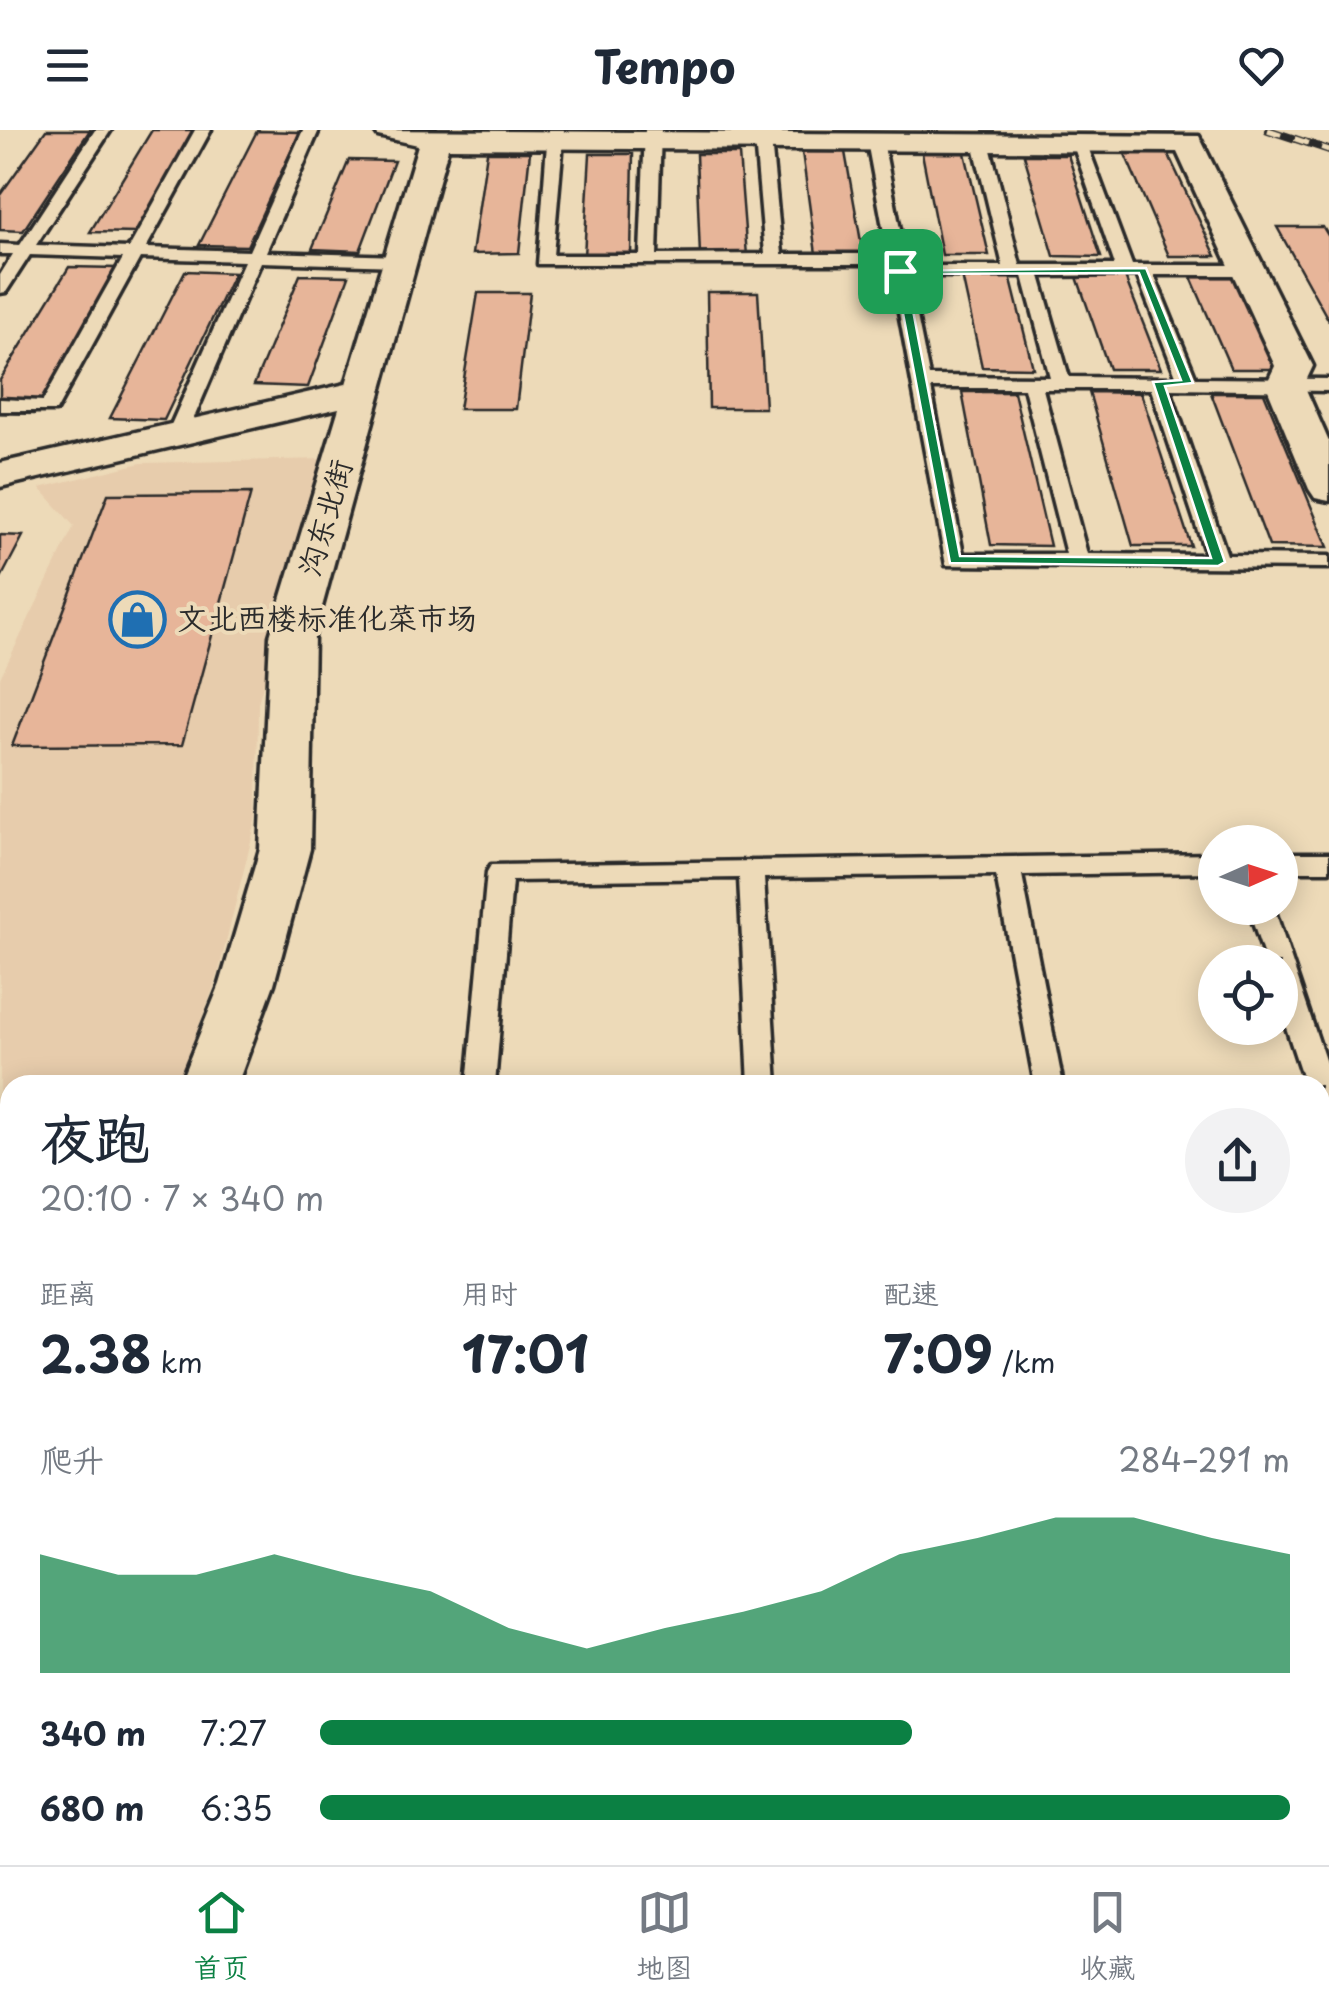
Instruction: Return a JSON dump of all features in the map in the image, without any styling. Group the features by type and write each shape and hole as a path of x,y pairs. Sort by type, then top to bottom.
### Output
{"street":[{"path":"389,130 437,135 1063,138 1188,144 1294,366 1284,385 1329,489"},
{"name":"沟东北街","path":"212,1075 247,984 285,849 292,636 437,135"},
{"path":"0,475 362,390"}],"lane":[{"path":"0,288 104,130"},
{"path":"0,405 48,407 204,130"},
{"path":"177,434 311,130"},
{"path":"556,134 544,260 774,260 1021,270 1248,270"},
{"path":"648,260 653,135"},
{"path":"758,137 774,260"},
{"path":"863,138 899,265 954,560 1329,562"},
{"path":"970,138 1061,382"},
{"path":"1063,138 1134,270 1188,383"},
{"path":"0,249 400,261"},
{"path":"921,382 1329,386"},
{"path":"1032,382 1078,561"},
{"path":"1158,382 1218,562"},
{"path":"1298,862 1329,862"},
{"path":"482,1075 500,872 1198,863"},
{"path":"1007,866 1047,1075"},
{"path":"752,869 762,1075"},
{"path":"1298,1023 1315,1075"}],"shaded area":[{"path":"327,459 258,703 257,817 217,978 181,1075 0,1075 0,678 74,526 40,488 141,463"}],"building":[{"path":"46,130 90,130 23,231 0,230 0,195"},
{"path":"152,130 196,130 137,233 90,232"},
{"path":"257,131 300,132 247,246 199,245"},
{"path":"487,152 530,152 519,253 472,254"},
{"path":"802,152 845,152 863,253 816,254"},
{"path":"922,153 965,153 989,255 942,255"},
{"path":"590,154 633,154 631,256 584,256"},
{"path":"696,154 739,154 747,256 700,256"},
{"path":"1125,154 1168,154 1216,256 1169,256"},
{"path":"1024,155 1068,155 1101,257 1054,256"},
{"path":"349,160 394,161 360,251 312,249"},
{"path":"1277,227 1323,227 1329,237 1329,321"},
{"path":"69,267 117,268 34,414 0,413 0,380"},
{"path":"185,271 234,273 164,420 110,418"},
{"path":"300,275 349,276 308,387 254,385"},
{"path":"962,276 1010,276 1033,368 982,367"},
{"path":"1077,277 1125,277 1161,369 1109,369"},
{"path":"1191,277 1238,277 1282,369 1231,369"},
{"path":"707,292 758,292 765,408 709,408"},
{"path":"478,293 530,293 516,409 459,409"},
{"path":"962,392 1014,392 1050,546 991,545"},
{"path":"1089,392 1141,393 1191,546 1133,546"},
{"path":"1211,393 1264,393 1328,547 1269,546"},
{"name":"文北西楼标准化菜市场","path":"251,493 182,745 12,746 108,494"},
{"path":"0,535 23,536 0,580"}],"railway":[{"path":"1268,130 1329,150"}],"place":[{"name":"文北西楼标准化菜市场","path":"138,619"}],"route":[{"path":"1142,270 1188,383 1158,382 1218,562 954,560 900,271 1142,270"}]}
